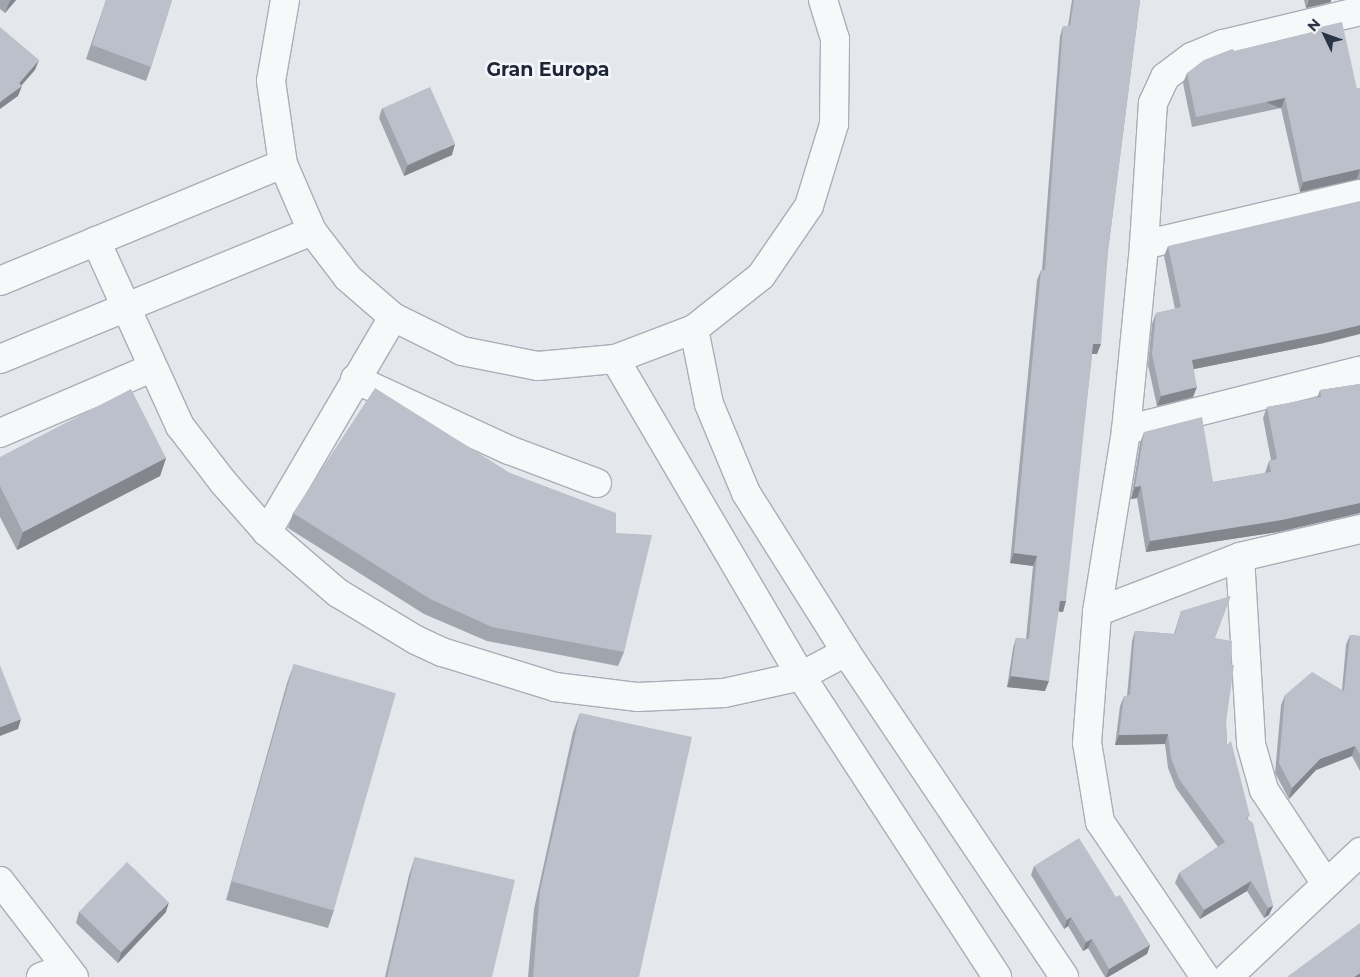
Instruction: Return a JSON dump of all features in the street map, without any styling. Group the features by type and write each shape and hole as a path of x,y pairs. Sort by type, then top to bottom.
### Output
{"street":[{"path":"285,0 271,81 283,164 312,231 348,278 393,317 462,351 538,366 614,360 694,329 761,276 809,206 834,124 835,39 823,0"},
{"path":"1205,977 1100,822 1087,743 1097,612 1126,430 1144,246 1153,104 1165,77 1192,57 1223,44 1360,10"},
{"path":"0,281 283,164"},
{"path":"1144,246 1360,194"},
{"path":"0,359 312,231"},
{"path":"96,242 180,426 267,532 338,593 416,640 442,652 555,687 638,697 724,693 801,676 846,652"},
{"path":"267,532 393,317"},
{"path":"694,329 709,404 746,493 846,652 1064,977"},
{"path":"614,360 801,676 996,977"},
{"path":"0,433 152,368"},
{"path":"1126,430 1360,371"},
{"path":"355,379 517,454 596,484"},
{"path":"1097,612 1240,557 1360,529"},
{"path":"1240,557 1251,744 1264,790 1325,882"},
{"path":"1228,977 1325,882 1360,852"},
{"path":"0,881 61,974"}],"building":[{"path":"106,0 172,0 151,67 92,45"},
{"path":"1074,0 1140,0 1108,251 1101,344 1093,344 1066,601 1060,601 1049,681 1011,676 1016,638 1029,639 1037,556 1014,553 1041,270 1045,270 1063,26 1070,26"},
{"path":"1342,22 1357,89 1360,88 1360,169 1303,182 1285,98 1196,117 1187,73 1204,60 1232,49 1235,51 1316,31 1316,28"},
{"path":"0,27 39,60 19,83 22,86 0,102"},
{"path":"430,87 455,144 408,165 382,108"},
{"path":"1360,201 1360,325 1192,360 1197,387 1161,396 1152,354 1156,313 1181,307 1168,246"},
{"path":"1360,384 1360,503 1282,520 1150,541 1141,486 1135,487 1144,432 1202,417 1213,482 1271,472 1269,461 1277,459 1267,407 1321,397 1320,390"},
{"path":"375,388 510,473 616,513 616,533 652,535 624,652 492,627 430,599 293,513"},
{"path":"131,389 166,458 23,532 0,486 0,457"},
{"path":"1231,596 1215,638 1232,641 1231,665 1234,665 1226,723 1227,745 1231,741 1250,816 1246,818 1253,823 1273,906 1268,908 1251,881 1204,910 1179,873 1225,842 1179,779 1171,758 1168,734 1119,735 1124,696 1130,695 1135,631 1175,634 1181,611"},
{"path":"1350,635 1360,636 1360,754 1355,746 1320,759 1292,788 1279,763 1285,695 1312,672 1344,691"},
{"path":"294,664 396,693 334,910 232,881"},
{"path":"0,665 21,719 0,727"},
{"path":"580,713 692,737 639,977 533,977 540,891"},
{"path":"1079,838 1116,897 1120,895 1150,945 1109,969 1092,939 1086,942 1071,917 1067,920 1034,866"},
{"path":"415,857 515,880 492,977 387,977"},
{"path":"127,862 169,902 121,952 79,912"},
{"path":"1360,923 1360,973 1354,977 1287,977"}],"district":[{"name":"Gran Europa","path":"548,70"}]}
